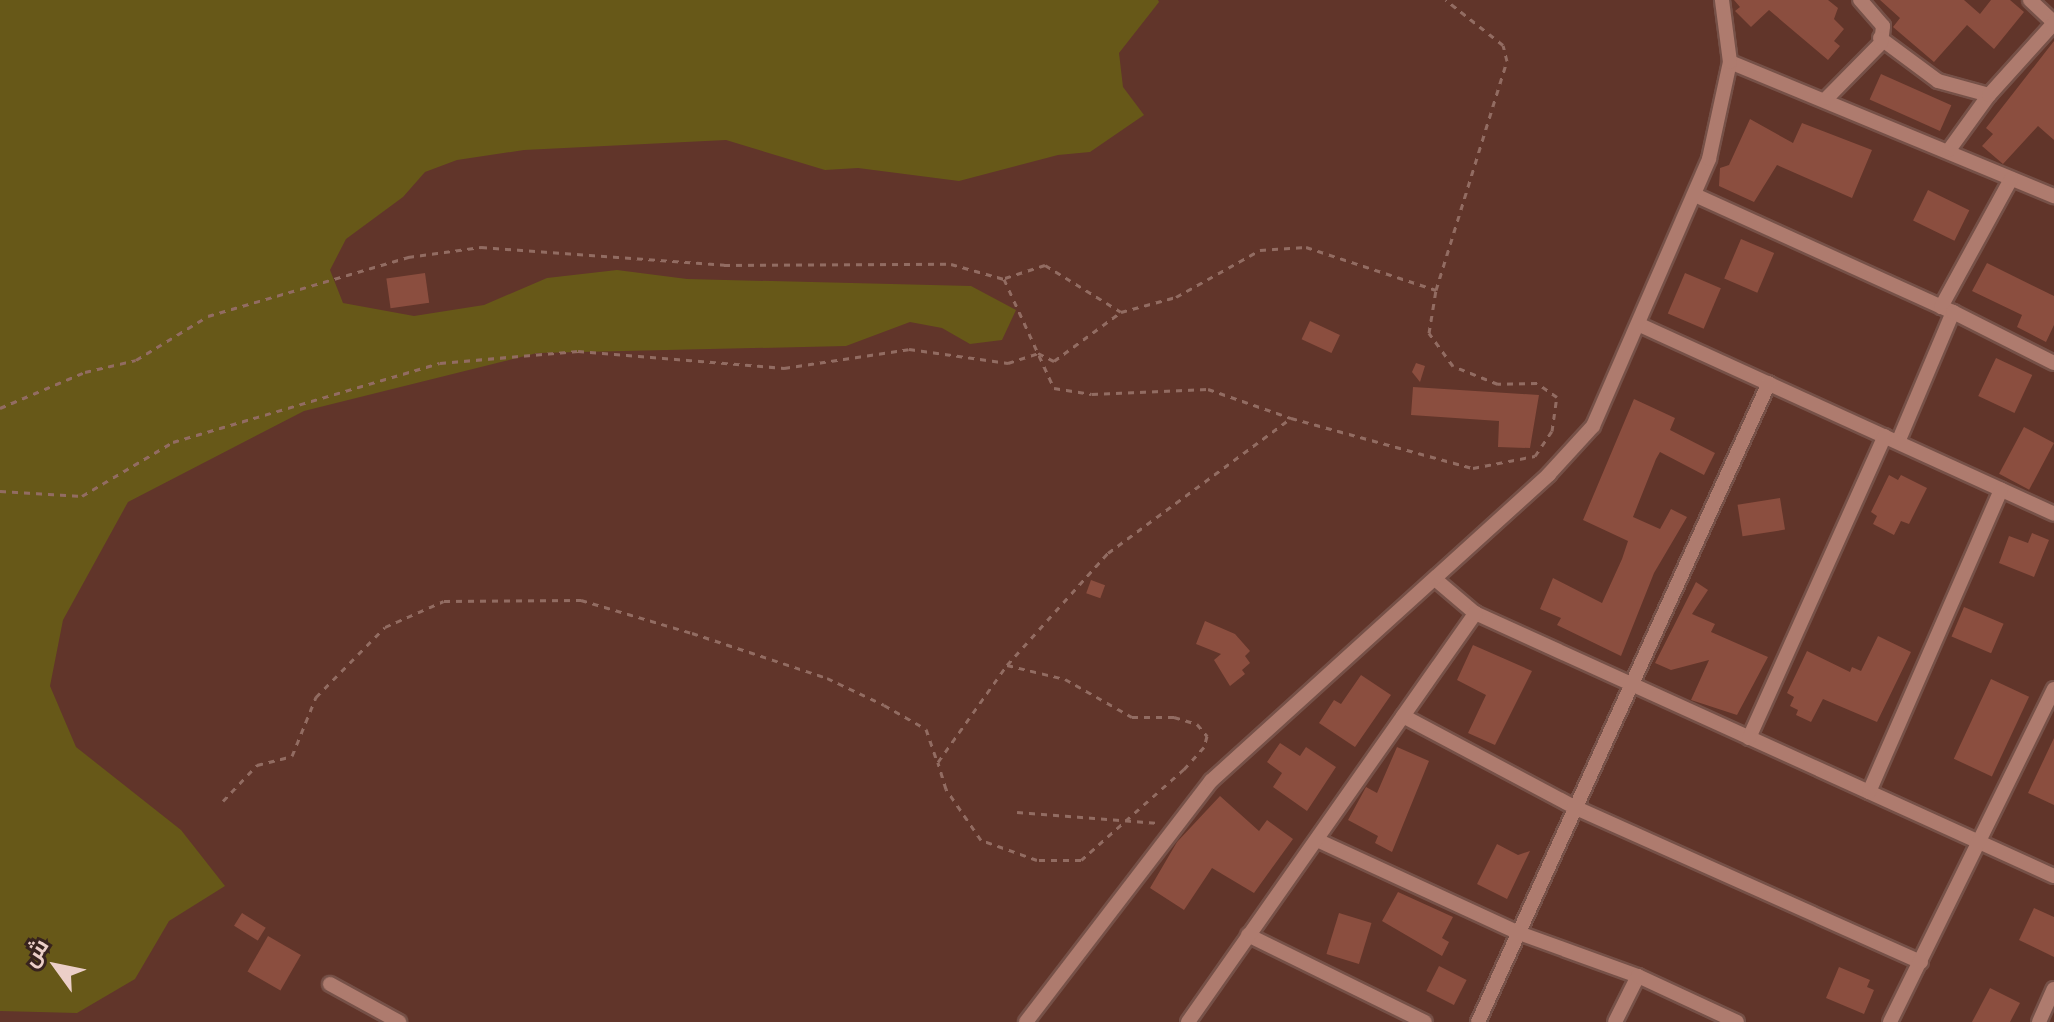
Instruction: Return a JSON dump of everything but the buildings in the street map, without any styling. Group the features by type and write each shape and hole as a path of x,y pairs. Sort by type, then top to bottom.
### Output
{"street":[{"path":"1026,1022 1065,977 1175,824 1227,764 1435,579 1584,438 1608,400 1695,195 1716,137 1730,62 1722,0"},
{"path":"1827,98 1875,54 1883,26 1860,0"},
{"path":"1949,150 1989,95 2054,23 2030,0"},
{"path":"1880,38 1938,81 1989,95"},
{"path":"1730,62 1827,98 2054,196"},
{"path":"1749,738 1892,439 1947,309 2011,179"},
{"path":"1695,195 1947,309 2054,363"},
{"path":"1640,325 2054,514"},
{"path":"1478,1022 1628,684 1769,383"},
{"path":"1869,792 2001,490"},
{"path":"1435,579 1475,613 2054,876"},
{"path":"1188,1022 1475,613"},
{"path":"1890,1022 1982,843 2054,689"},
{"path":"1403,716 1574,807 1921,962"},
{"path":"1317,840 1519,933 1638,976 1737,1022"},
{"path":"1248,935 1425,1022"},
{"path":"1615,1022 1638,976"},
{"path":"330,984 399,1022"},
{"path":"2039,1022 2054,989"}],"path":[{"path":"1004,279 1054,388 1092,394 1208,389 1291,418 1473,468 1535,456 1552,431 1557,397 1537,383 1498,384 1453,366 1429,333 1436,290 1507,61 1503,45 1446,0"},
{"path":"0,408 85,372 136,360 208,316 408,257 481,247 724,265 951,264 1004,279 1045,265 1121,312"},
{"path":"0,491 82,496 173,442 440,363 578,351 784,368 909,349 1008,363 1038,353 1054,361 1121,312 1176,297 1260,250 1306,247 1436,290"},
{"path":"938,762 1007,665 1108,553 1291,418"},
{"path":"223,801 257,765 292,756 316,697 385,627 444,601 581,600 827,678 926,729 946,789 981,840 1037,860 1081,860 1184,769 1204,747 1207,736 1197,724 1174,717 1132,717 1085,687 1007,665"},
{"path":"1017,812 1175,824"}],"shaded area":[{"path":"0,0 1159,2 1119,53 1123,87 1144,115 1090,152 1058,155 959,181 858,168 825,170 726,140 524,150 457,160 425,172 403,197 346,239 330,270 343,303 414,316 484,305 547,278 617,270 687,279 971,286 1016,310 1002,340 970,344 942,328 910,322 846,346 537,353 304,411 128,502 63,620 50,686 76,747 181,830 225,886 169,921 135,979 77,1013 0,1011"}]}
